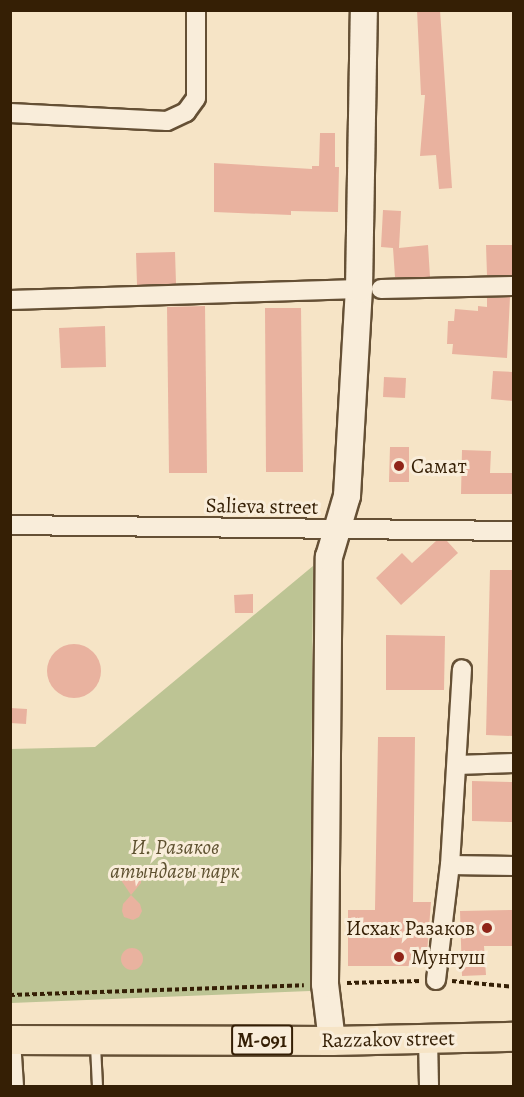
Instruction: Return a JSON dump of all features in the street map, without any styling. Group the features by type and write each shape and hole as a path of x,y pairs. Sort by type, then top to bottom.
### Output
{"main road":[{"name":"Razzakov street","path":"11,1040 332,1041 513,1037"}],"street":[{"path":"10,113 167,121 186,112 196,98 196,10"},
{"path":"332,1041 326,984 329,557 347,496 370,289 364,10"},
{"path":"10,300 513,286"},
{"name":"Salieva street","path":"10,525 513,531"},
{"path":"435,980 450,865 462,669"},
{"path":"457,765 513,763"},
{"path":"450,865 513,866"},
{"path":"428,1038 429,1086"},
{"path":"11,1040 14,1086"}],"lane":[{"path":"95,1039 97,1086"}],"path":[{"path":"10,995 435,980 513,987"}],"green space":[{"name":"И. Разаков атындагы парк","path":"313,566 310,991 11,1003 10,749 95,747"}],"building":[{"path":"417,10 440,10 452,188 439,189 436,155 420,156 425,95 421,95"},
{"path":"320,133 335,133 335,167 339,167 338,212 291,211 291,215 214,212 214,163 312,169 312,166 319,166"},
{"path":"383,210 401,211 399,248 428,245 430,277 395,277 393,248 381,247"},
{"path":"486,245 513,245 513,275 487,275"},
{"path":"175,252 176,284 137,285 136,253"},
{"path":"510,297 507,358 452,354 453,344 447,344 448,321 454,321 455,309 478,311 478,306 487,307 487,298"},
{"path":"205,306 207,473 169,473 167,307"},
{"path":"265,308 301,308 303,472 266,472"},
{"path":"105,326 106,367 61,368 59,328"},
{"path":"493,371 513,372 513,401 491,399"},
{"path":"384,377 406,378 405,398 383,397"},
{"path":"390,447 409,447 409,482 389,482"},
{"path":"462,450 491,451 490,473 513,473 513,494 461,494"},
{"path":"436,541 447,541 458,553 401,605 376,578 402,553 412,563"},
{"path":"490,570 513,570 513,736 486,735"},
{"path":"253,594 253,613 235,613 234,595"},
{"path":"386,635 445,636 444,690 386,690"},
{"path":"74,644 84,646 93,652 99,661 101,671 99,681 93,690 84,696 74,698 64,696 55,690 49,681 47,671 49,661 55,652 64,646"},
{"path":"10,708 27,709 26,724 10,723"},
{"path":"378,737 415,737 413,902 431,902 426,966 348,966 348,910 375,910"},
{"path":"472,781 513,782 513,822 472,821"},
{"path":"132,870 141,876 141,883 131,895 121,880 124,874"},
{"path":"131,895 140,904 142,911 139,917 133,920 124,917 122,911 123,904"},
{"name":"Исхак Разаков","path":"513,910 513,946 484,946 486,975 462,976 460,911"},
{"path":"132,948 140,951 143,959 140,967 132,970 124,967 121,959 124,951"}],"place":[{"name":"Самат","path":"399,466"},
{"name":"Исхак Разаков","path":"487,928"},
{"name":"Мунгуш","path":"399,957"}]}
